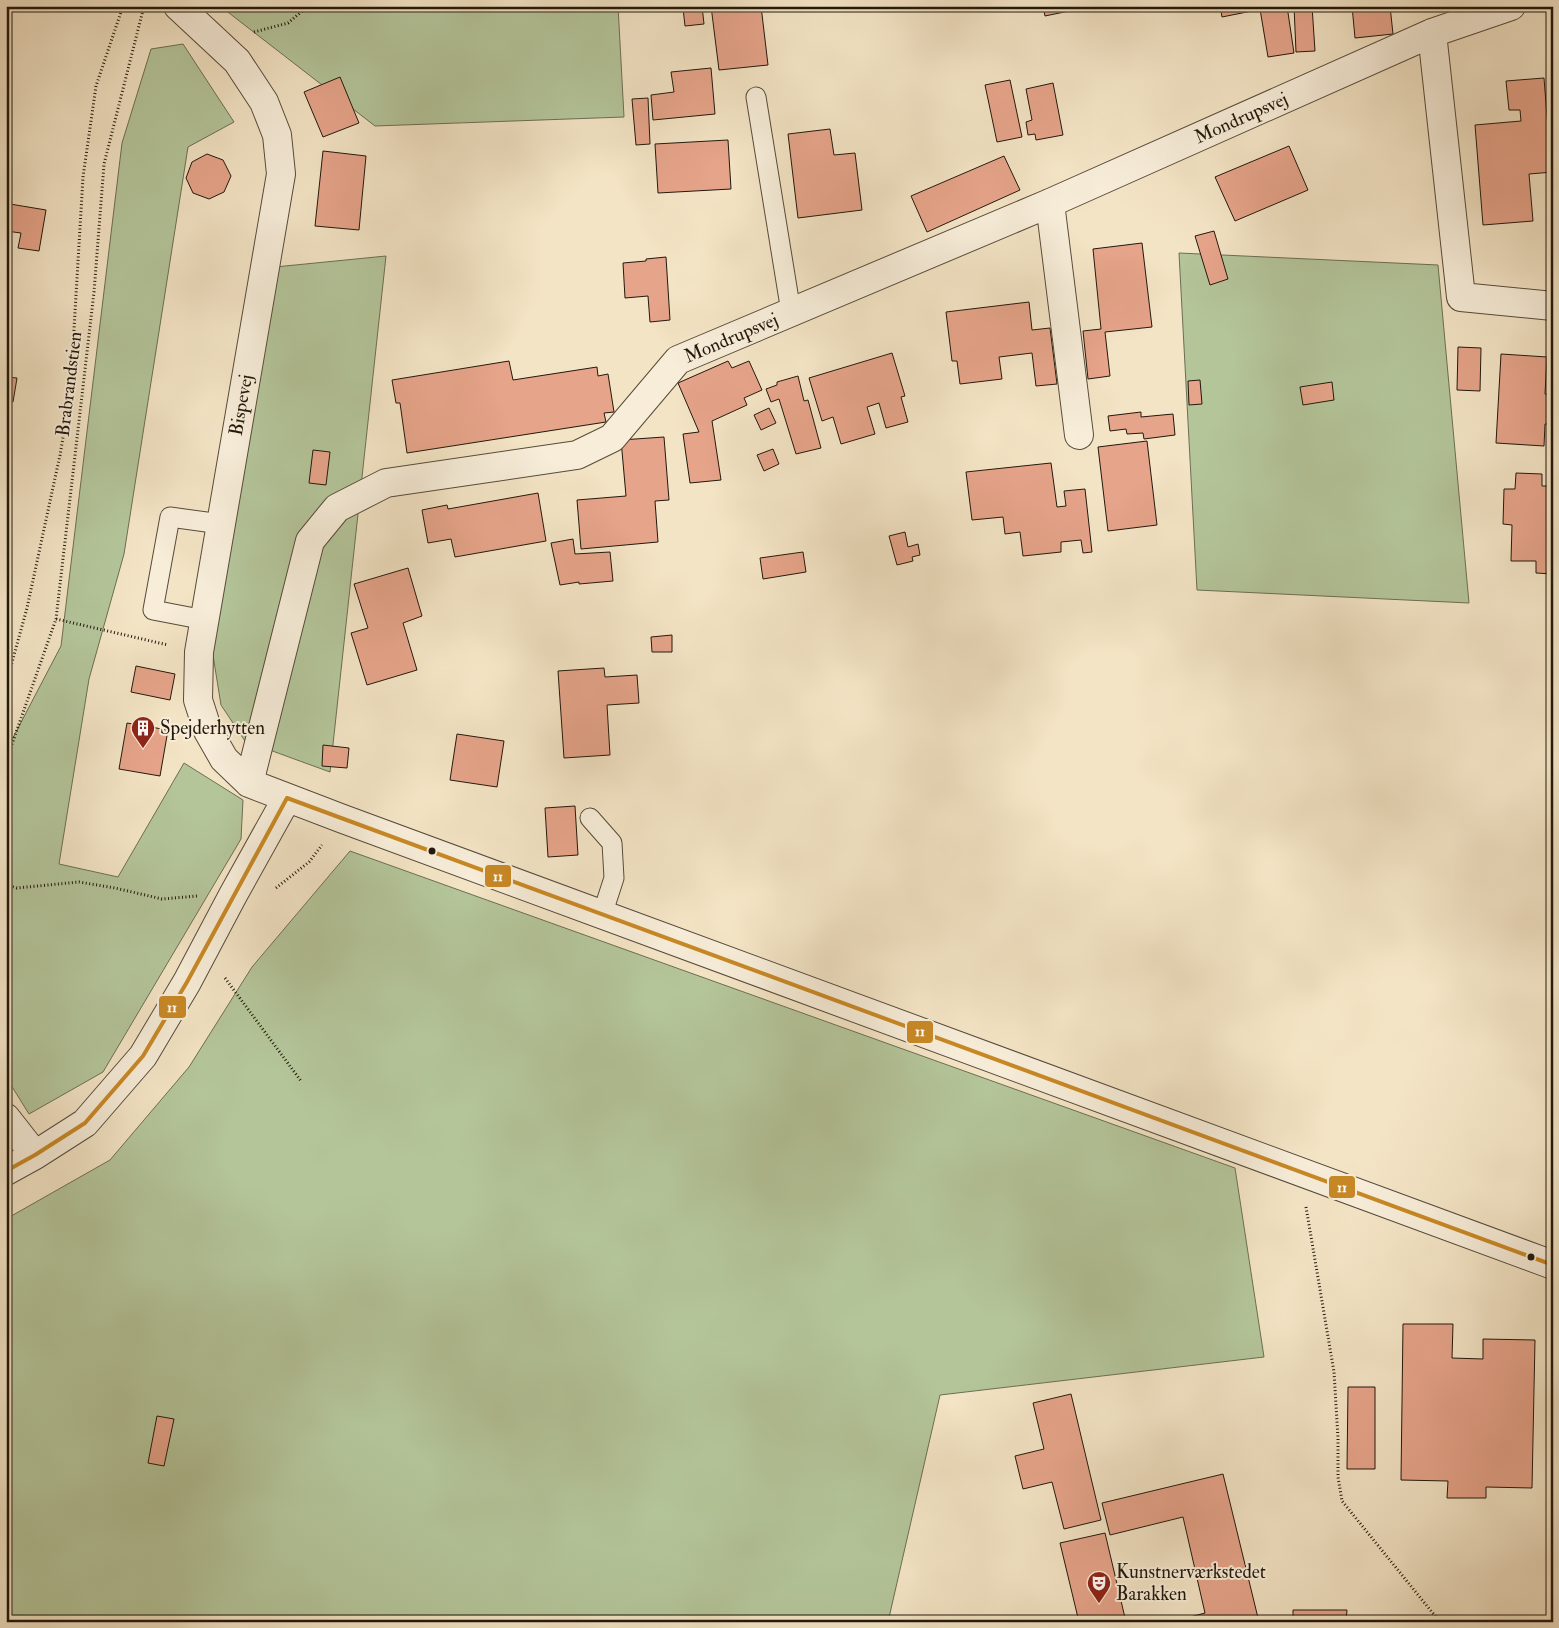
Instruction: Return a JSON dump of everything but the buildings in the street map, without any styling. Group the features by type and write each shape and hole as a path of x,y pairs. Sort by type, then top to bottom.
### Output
{"street":[{"name":"Bispevej","path":"178,6 238,61 264,102 276,134 281,174 199,652 198,700 208,731 224,759 249,783 1553,1265"},
{"name":"Mondrupsvej","path":"249,783 310,541 337,508 386,483 577,456 612,438 678,360 1050,203 1432,33 1511,6"},
{"path":"1432,33 1462,297 1553,306"},
{"path":"1050,203 1079,435"},
{"path":"6,1171 35,1156 85,1123 142,1056 187,982 287,798"},
{"path":"6,1118 35,1156"}],"lane":[{"path":"756,97 791,312"},
{"path":"205,620 153,610 170,517 221,524"},
{"path":"590,818 612,843 614,878 602,915"}],"path":[{"path":"6,684 27,608 60,455 68,407 82,177 96,86 123,6"},
{"name":"Brabrandstien","path":"6,761 56,619 94,292 104,164 144,6"},
{"path":"251,33 288,23 308,6"},
{"path":"56,619 199,652"},
{"path":"6,885 17,888 79,882 162,899 203,895 233,895"},
{"path":"224,976 301,1081"},
{"path":"1305,1174 1306,1213 1334,1372 1338,1477 1342,1501 1440,1622"}],"green space":[{"path":"220,6 618,6 624,117 375,126"},
{"path":"183,44 234,122 188,147 124,554 89,679 59,864 118,877 184,763 243,800 241,839 103,1072 29,1114 6,1077 6,751 61,646 122,143 151,49"},
{"path":"1179,253 1438,265 1469,603 1197,590"},
{"path":"386,256 330,772 245,741 221,705 212,649 275,267"},
{"path":"350,851 1235,1168 1264,1357 940,1395 888,1622 23,1622 6,1618 6,1219 110,1160 189,1067 252,967"}],"transit line":[{"name":"11","path":"287,798 1553,1265"},
{"name":"11","path":"6,1171 85,1123 143,1056 187,982 287,798"}],"place":[{"name":"Spejderhytten","path":"143,749"},
{"name":"Kunstnerværkstedet Barakken","path":"1099,1604"}]}
